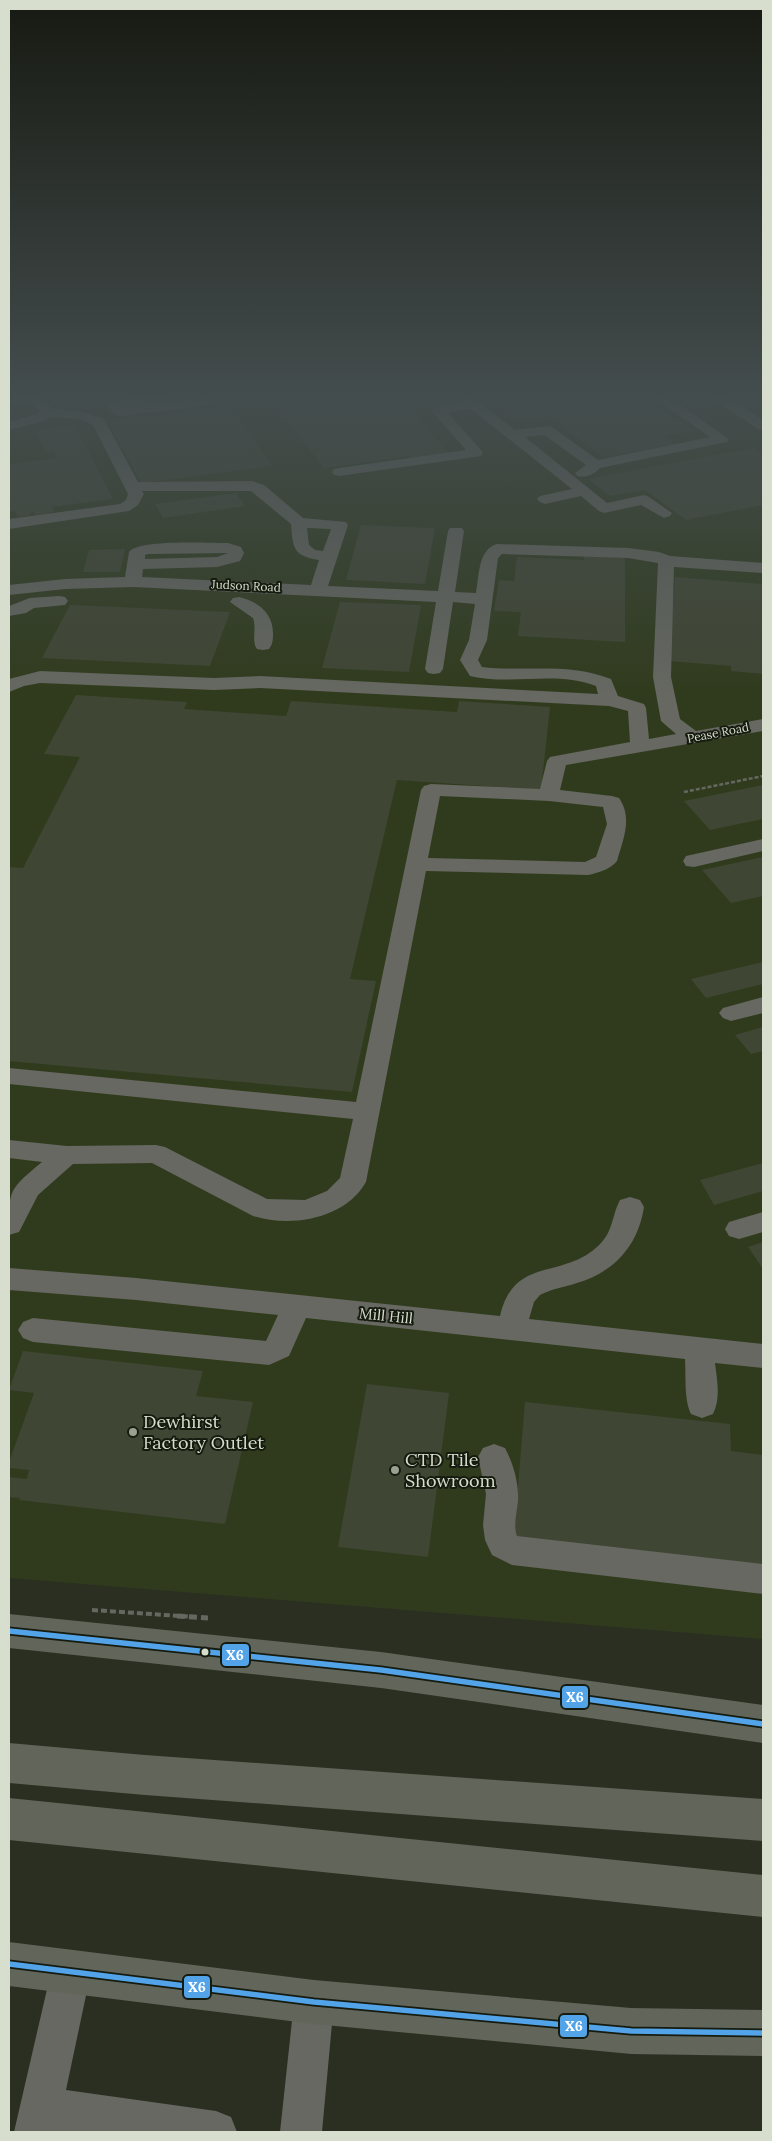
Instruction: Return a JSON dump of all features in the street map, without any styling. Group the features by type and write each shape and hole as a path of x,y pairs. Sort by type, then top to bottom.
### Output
{"highway":[{"path":"9,1631 381,1670 763,1724"},
{"path":"9,1762 145,1775 763,1820"},
{"path":"9,1819 763,1896"},
{"path":"9,1964 314,2002 631,2031 763,2033"}],"street":[{"path":"9,524 124,508 133,502 135,496"},
{"path":"268,496 299,522 340,524 318,590"},
{"path":"545,499 563,496"},
{"path":"590,496 604,508 644,500 664,513"},
{"path":"299,522 301,547 310,554 328,557"},
{"path":"434,669 456,531"},
{"path":"134,582 137,552 147,549 228,548 235,550 236,553 234,558 217,562 136,564"},
{"path":"610,700 604,683 584,676 568,674 496,675 476,672 468,660 478,640 490,558 496,549 628,554 659,557 666,561 763,568"},
{"path":"666,561 662,677 672,721 683,740"},
{"name":"Judson Road","path":"9,590 65,584 134,582 243,594 318,590 484,599"},
{"path":"9,611 35,602 243,594 263,618 266,626 263,645"},
{"path":"9,687 18,681 40,676 214,684 260,682 610,700 637,708 640,747"},
{"name":"Pease Road","path":"549,795 556,761 763,725"},
{"path":"9,1149 67,1155 156,1154 263,1209 307,1210 337,1198 353,1182 366,1112 416,864 431,790 549,795 612,802 617,824 606,861 588,869 416,864"},
{"path":"694,861 763,845"},
{"path":"731,1013 763,1005"},
{"path":"9,1076 366,1112"},
{"path":"9,1225 27,1189 67,1155"},
{"path":"513,1330 521,1298 533,1285 581,1272 607,1256 616,1247 628,1224 630,1207"},
{"name":"Mill Hill","path":"9,1279 136,1289 763,1356"},
{"path":"32,1330 269,1353 279,1348 296,1306"},
{"path":"699,1350 703,1392 702,1405"},
{"path":"494,1457 500,1476 502,1499 499,1530 501,1540 505,1546 512,1550 763,1580"},
{"path":"71,1972 38,2120 216,2132"},
{"path":"301,2132 314,2002"}],"path":[{"path":"684,792 763,776"},
{"path":"85,1609 208,1618"}],"shaded area":[{"path":"9,496 763,496 763,1639 9,1578"}],"building":[{"path":"9,496 111,496 113,499 52,507 54,512 35,515 34,512 30,513 31,515 17,517 15,511 9,512"},
{"path":"215,496 238,496 245,506 163,518 155,504"},
{"path":"653,496 763,496 763,505 686,520"},
{"path":"361,525 435,528 425,584 346,580"},
{"path":"125,549 120,572 83,572 89,550"},
{"path":"584,556 625,558 625,642 518,636 521,612 494,611 499,580 514,581 517,557 584,560"},
{"path":"675,577 763,584 763,674 731,671 731,666 669,661"},
{"path":"340,602 421,605 409,672 322,668"},
{"path":"70,605 230,612 210,666 42,658"},
{"path":"76,695 187,702 184,709 286,716 291,701 457,712 459,701 550,707 541,790 397,780 350,979 376,981 352,1092 9,1061 9,867 23,868 80,757 44,754"},
{"path":"763,785 763,819 710,830 684,801"},
{"path":"763,857 763,896 731,903 702,870"},
{"path":"763,962 763,984 706,998 691,979"},
{"path":"763,1027 763,1051 751,1054 735,1035"},
{"path":"763,1163 763,1191 714,1205 700,1180"},
{"path":"763,1242 763,1269 748,1247"},
{"name":"Dewhirst Factory Outlet","path":"23,1351 203,1371 196,1396 253,1402 225,1524 19,1500 20,1498 9,1497 9,1477 27,1479 29,1470 9,1468 9,1462 34,1393 9,1390"},
{"name":"CTD Tile Showroom","path":"367,1384 449,1393 428,1557 338,1547"},
{"path":"525,1402 730,1424 731,1451 763,1455 763,1576 513,1547"}],"transit line":[{"name":"X6","path":"9,1631 381,1670 763,1724"},
{"name":"X6","path":"9,1964 314,2002 631,2031 763,2033"}],"place":[{"name":"Dewhirst Factory Outlet","path":"133,1432"},
{"name":"CTD Tile Showroom","path":"395,1470"}]}
